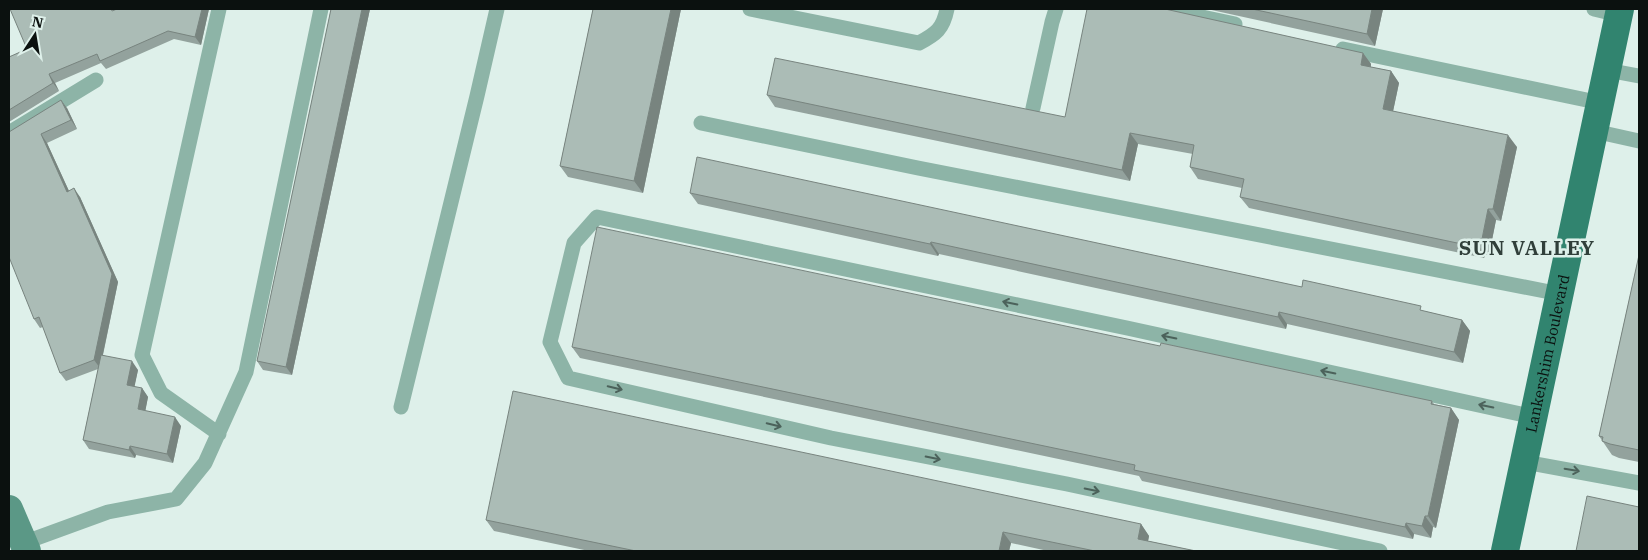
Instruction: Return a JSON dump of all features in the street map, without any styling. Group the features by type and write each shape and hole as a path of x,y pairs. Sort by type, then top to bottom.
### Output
{"main road":[{"name":"Lankershim Boulevard","path":"1505,551 1601,103 1607,70 1611,11"}],"street":[{"path":"9,509 25,547"}],"lane":[{"path":"219,9 142,355 162,392 219,434"},
{"path":"25,547 108,512 176,499 206,463 246,372 321,9"},
{"path":"401,407 497,9"},
{"path":"750,9 919,43 934,36 945,19 947,9"},
{"path":"1033,108 1056,9"},
{"path":"1166,9 1248,27"},
{"path":"1325,45 1601,103"},
{"path":"1607,70 1639,76"},
{"path":"9,133 96,80"},
{"path":"701,123 918,168 1560,294"},
{"path":"1594,131 1639,141"},
{"path":"1380,551 1077,486 831,438 568,378 550,342 574,243 597,217 1127,328 1534,417"},
{"path":"1524,462 1639,482"}],"building":[{"path":"10,9 111,9 112,11 117,9 202,9 195,37 168,31 100,61 97,54 49,74 53,83 9,110 9,57 27,49"},
{"path":"331,9 362,9 286,367 257,361"},
{"path":"593,9 671,9 634,181 560,166"},
{"path":"1087,9 1165,9 1363,53 1361,65 1391,71 1383,109 1508,135 1493,209 1488,209 1481,244 1477,243 1476,247 1240,197 1244,179 1190,167 1194,145 1130,133 1122,170 767,95 775,58 1065,117"},
{"path":"1252,9 1372,9 1367,34"},
{"path":"61,100 71,120 41,134 67,192 74,188 112,274 94,360 60,373 39,317 34,319 9,257 9,132"},
{"path":"697,157 1302,287 1303,280 1421,306 1420,310 1462,320 1454,352 1279,312 1278,317 931,242 930,244 690,193"},
{"path":"597,227 1160,346 1161,343 1432,401 1431,404 1451,408 1428,516 1425,516 1422,526 1406,523 1405,527 1134,470 1135,465 572,347"},
{"path":"1639,255 1639,450 1610,444 1602,441 1603,437 1599,436"},
{"path":"101,355 132,361 127,385 142,388 138,409 175,417 167,454 130,446 129,450 83,440"},
{"path":"513,391 1141,524 1138,539 1196,551 1095,551 1003,532 999,551 636,551 486,520"},
{"path":"1587,496 1639,507 1639,551 1576,551"}],"district":[{"name":"SUN VALLEY","path":"1527,247"}]}
